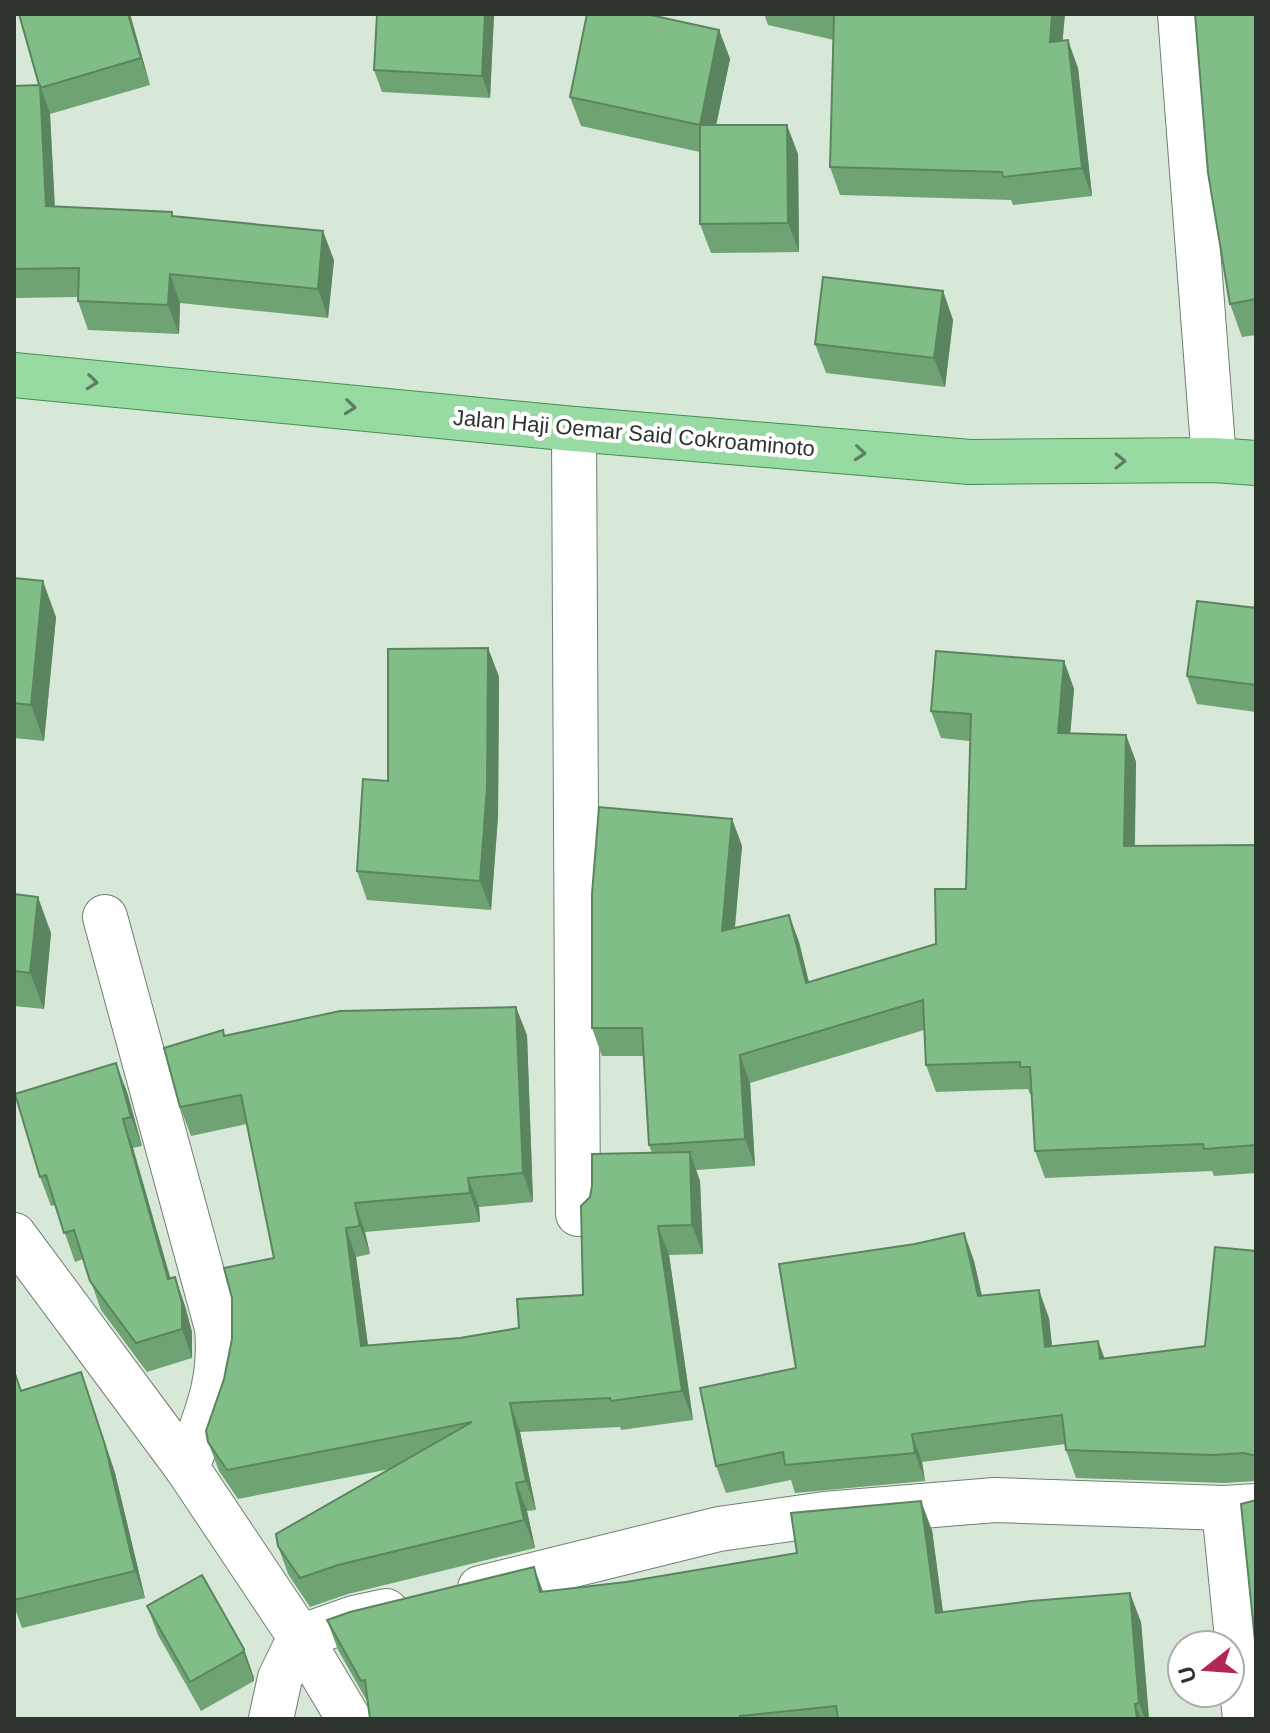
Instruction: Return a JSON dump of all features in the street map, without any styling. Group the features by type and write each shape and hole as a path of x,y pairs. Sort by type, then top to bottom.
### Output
{"main road":[{"name":"Jalan Haji Oemar Said Cokroaminoto","path":"14,375 574,429 970,462 1235,462"}],"street":[{"path":"1180,14 1235,462"},
{"path":"574,429 578,1214"},
{"path":"105,917 217,1328 220,1357 216,1385 187,1468"},
{"path":"14,1235 187,1468 300,1637 349,1719"},
{"path":"271,1719 280,1678 300,1637 354,1618 719,1529 825,1514 995,1500 1240,1507 1245,1719"}],"building":[{"path":"19,14 128,14 141,58 40,88"},
{"path":"377,14 485,14 482,76 374,70"},
{"path":"587,14 646,14 719,30 700,125 570,97"},
{"path":"831,14 1052,14 1050,42 1068,40 1082,168 1003,177 1002,172 830,167 834,15"},
{"path":"1195,14 1256,14 1256,299 1230,304 1208,173"},
{"path":"40,85 46,206 172,212 172,216 323,231 318,289 170,274 168,305 78,301 79,268 14,269 14,86"},
{"path":"700,125 787,125 788,223 700,224"},
{"path":"823,277 943,291 934,358 815,344"},
{"path":"14,578 43,581 31,705 14,703"},
{"path":"1197,601 1256,608 1256,685 1187,676"},
{"path":"488,648 487,787 480,881 357,871 363,779 388,781 388,649"},
{"path":"936,651 1064,661 1058,733 1126,735 1124,846 1256,845 1256,1145 1204,1149 1203,1144 1035,1151 1030,1067 1020,1067 1020,1062 926,1065 923,1000 740,1055 745,1139 649,1145 642,1028 592,1028 592,894 599,807 732,819 722,931 789,915 806,983 936,944 935,889 966,889 971,714 931,711"},
{"path":"14,894 38,897 30,973 14,971"},
{"path":"516,1007 523,1173 468,1178 470,1193 355,1203 360,1226 346,1228 361,1346 460,1338 519,1328 517,1299 583,1295 581,1206 590,1197 592,1154 690,1152 692,1225 658,1226 682,1391 611,1401 610,1398 510,1403 526,1481 516,1483 524,1520 338,1565 300,1578 278,1546 276,1534 472,1422 227,1470 208,1442 206,1431 224,1379 232,1339 232,1298 224,1268 274,1258 241,1095 180,1107 164,1048 223,1030 224,1036 340,1011"},
{"path":"116,1063 131,1117 123,1119 168,1279 175,1277 182,1303 182,1329 136,1343 90,1281 74,1230 64,1233 46,1175 40,1177 15,1094"},
{"path":"964,1233 978,1296 1039,1290 1045,1347 1098,1341 1100,1359 1205,1346 1215,1247 1256,1251 1256,1456 1244,1453 1214,1455 1066,1450 1062,1415 912,1434 915,1453 785,1465 783,1452 716,1466 700,1388 796,1368 779,1264 915,1244"},
{"path":"14,1371 21,1391 81,1372 105,1445 135,1571 14,1600"},
{"path":"1256,1500 1256,1651 1241,1504"},
{"path":"921,1501 936,1613 1130,1593 1139,1703 1135,1704 1137,1719 838,1719 836,1706 740,1716 740,1719 370,1719 365,1680 361,1681 327,1620 534,1567 540,1592 626,1582 797,1553 791,1513"},
{"path":"202,1575 244,1649 190,1682 147,1606"}]}
